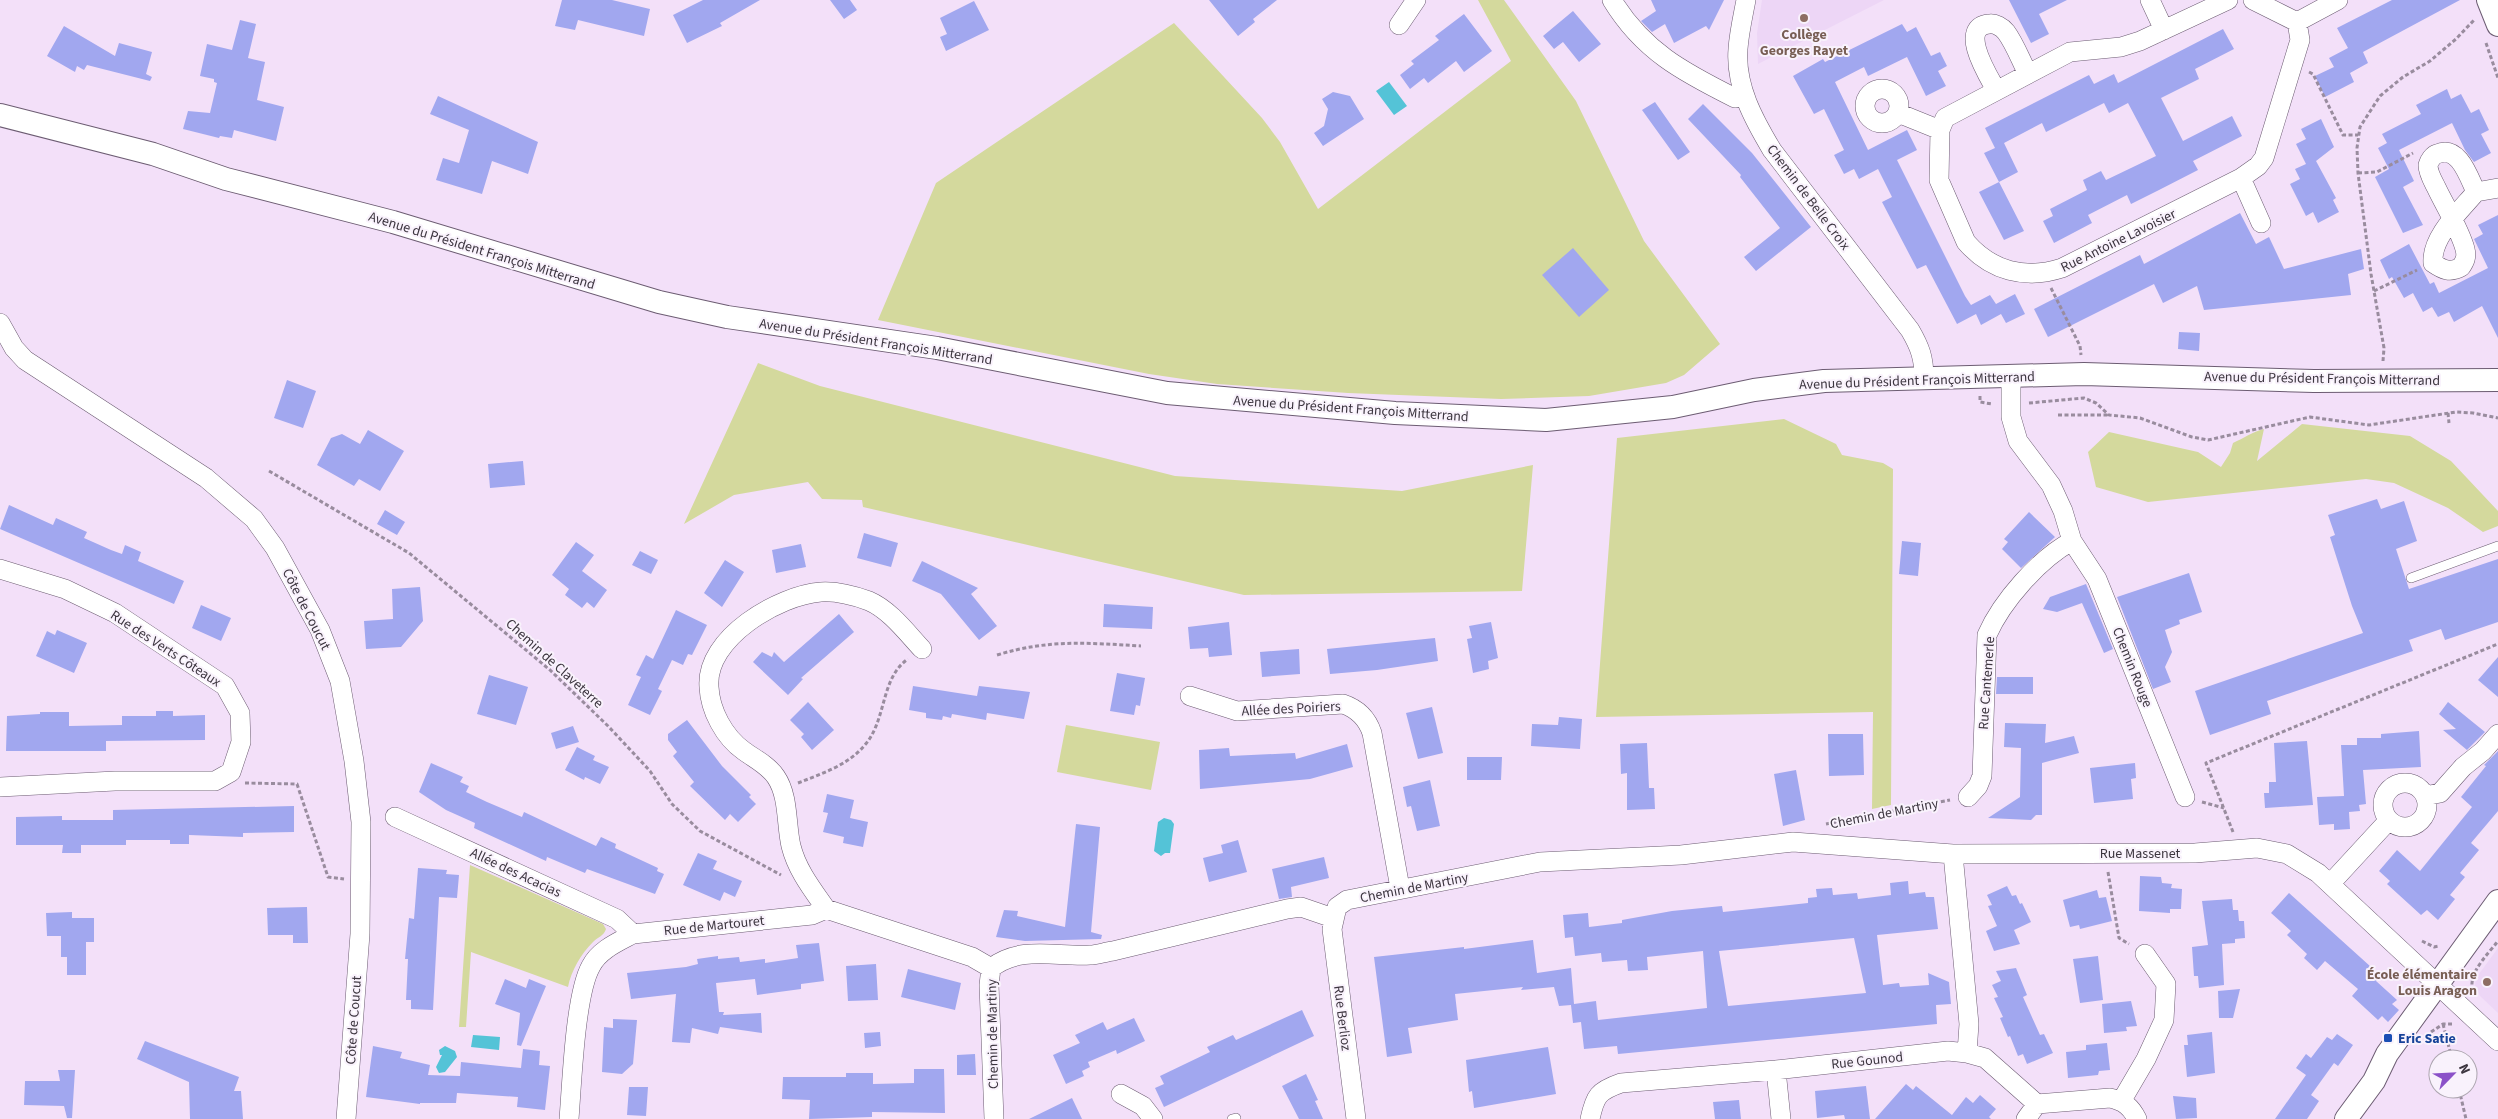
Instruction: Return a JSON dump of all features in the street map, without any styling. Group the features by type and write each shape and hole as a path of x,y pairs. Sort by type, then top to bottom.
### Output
{"street":[{"path":"1399,25 1416,0"},
{"path":"1612,0 1626,24 1671,63 1735,98 1744,96"},
{"name":"Chemin de Belle Croix","path":"1746,0 1738,50 1739,73 1744,96 1756,124 1772,150 1910,330 1920,346 1924,358 1924,378"},
{"path":"2150,0 2164,30"},
{"path":"1898,113 1940,130 1945,118 1952,113 2070,52 2122,47 2228,0"},
{"path":"2253,0 2297,22 2338,0"},
{"name":"Rue Antoine Lavoisier","path":"1940,130 1939,180 1966,242 1983,260 2015,273 2046,274 2062,268 2241,178 2258,166 2264,158 2300,40 2297,22"},
{"path":"1996,90 1974,43 1976,34 1981,26 1989,24 1998,25 2006,32 2028,74"},
{"name":"Avenue du Président François Mitterrand","path":"0,115 153,154 226,179 393,222 658,302 727,317 937,348 1053,373 1167,393 1395,413 1546,420 1672,407 1754,390 1824,381 2084,374 2314,381 2498,380"},
{"name":"Avenue du Président François Mitterrand","path":"0,130 151,167 226,179"},
{"path":"2476,192 2462,163 2456,157 2448,153 2439,153 2433,156 2428,165 2430,174 2452,221 2465,250 2466,260 2461,267 2454,271 2448,271 2433,263 2432,252 2452,221 2476,192 2498,188"},
{"path":"2241,178 2261,223"},
{"name":"Côte de Coucut","path":"0,323 14,348 25,360 206,478 254,518 275,548 320,630 340,681 362,822 362,881 346,1119"},
{"path":"2011,375 2011,417 2018,441 2051,485 2063,511 2072,541"},
{"name":"Rue Cantemerle","path":"1968,797 1978,786 1982,776 1987,635 1994,618 2032,571 2072,541"},
{"name":"Chemin Rouge","path":"2072,541 2097,579 2185,797"},
{"name":"Rue des Verts Côteaux","path":"0,569 65,589 115,614 225,686 240,713 241,742 231,772"},
{"path":"922,649 890,616 870,602 843,594 822,592 800,596 762,613 738,630 721,649 711,666 708,685 711,705 732,739 742,750 772,771 782,790 791,846 800,870 826,909 972,957 991,968"},
{"name":"Allée des Poiriers","path":"1190,696 1237,711 1343,704 1354,707 1369,724 1372,733 1400,888"},
{"path":"2425,796 2440,792 2463,767 2483,752 2498,734"},
{"path":"0,787 115,781 215,781 231,772"},
{"path":"2400,783 2415,785 2425,796 2426,810 2419,822 2406,827 2399,826 2389,820 2383,811 2383,804 2388,790 2394,785 2400,783"},
{"name":"Allée des Acacias","path":"395,817 617,919 633,934"},
{"path":"2330,884 2389,820"},
{"name":"Rue Massenet","path":"1793,842 1954,854 2195,852 2257,848 2287,854 2318,873 2498,1041"},
{"name":"Chemin de Martiny","path":"994,1119 989,985 991,968 1002,959 1020,954 1090,955 1301,907 1333,918 1337,907 1347,900 1400,888 1540,862 1681,855 1793,842"},
{"path":"1954,854 1969,1024 1967,1053"},
{"path":"2441,989 2498,900"},
{"name":"Rue de Martouret","path":"569,1119 579,1013 591,966 609,947 633,934 812,915 826,909"},
{"name":"Rue Berlioz","path":"1333,918 1332,929 1356,1119"},
{"path":"2346,1119 2374,1080 2387,1054 2498,921"},
{"path":"2122,1100 2146,1060 2164,1020 2166,984 2144,954"},
{"name":"Rue Gounod","path":"1590,1119 1594,1100 1604,1089 1621,1083 1776,1070 1948,1051 1967,1053 1985,1058 2037,1104"},
{"path":"1776,1070 1781,1119"},
{"path":"1121,1094 1143,1106 1154,1119"},
{"path":"2026,1119 2037,1104 2110,1098 2122,1100 2132,1110 2137,1119"}],"lane":[{"path":"2411,578 2498,546"}],"path":[{"path":"2382,380 2384,348 2374,291 2358,173 2358,135 2360,127 2380,96 2403,77 2430,61 2456,39 2472,21 2488,15"},
{"path":"2292,66 2313,74 2343,135 2358,135"},
{"path":"2358,173 2377,172 2421,149 2433,156"},
{"path":"2374,291 2433,263"},
{"path":"2052,291 2080,346"},
{"path":"1978,376 1980,402 2010,404 2084,398 2096,403 2109,415"},
{"path":"2448,413 2450,423"},
{"path":"2058,414 2140,418 2192,437 2208,440 2310,417 2369,425 2448,413 2473,413 2498,418"},
{"name":"Chemin de Claveterre","path":"268,470 409,553 513,639 550,670 608,726 650,771 672,804 700,831 801,886 809,884"},
{"path":"997,655 1025,646 1050,644 1083,643 1141,646"},
{"path":"2240,849 2206,763 2498,644"},
{"path":"782,790 836,767 852,758 866,745 876,728 893,676 899,665 922,649"},
{"path":"231,772 243,783 297,784 328,878 362,881"},
{"name":"Chemin de Martiny","path":"1793,842 1818,826 1968,797"},
{"path":"2104,853 2120,938 2144,954"},
{"path":"2473,1018 2480,1000 2473,992 2471,985 2473,977 2498,941"},
{"path":"2443,1024 2449,1049"},
{"path":"2426,1038 2432,1031 2443,1024 2455,1025"},
{"path":"2461,1099 2466,1119"}],"shaded area":[{"name":"Collège Georges Rayet","path":"1762,0 1884,0 1758,64 1757,33"},
{"name":"École élémentaire Louis Aragon","path":"2498,948 2498,1013 2480,996 2475,985 2476,978"}],"green space":[{"path":"1478,0 1504,0 1576,101 1644,241 1720,344 1684,375 1666,383 1589,396 1501,399 1348,393 1217,384 1149,374 878,320 936,183 1174,23 1262,118 1280,142 1318,209 1511,61"},
{"path":"758,363 820,386 1175,476 1402,491 1533,465 1522,591 1244,595 863,507 862,500 822,499 808,482 734,495 684,524"},
{"path":"1784,419 1836,444 1842,455 1883,463 1893,469 1891,805 1872,809 1873,712 1596,717 1617,438"},
{"path":"2302,424 2410,436 2451,461 2498,511 2498,526 2483,532 2448,508 2394,483 2366,479 2148,502 2096,487 2088,452 2109,432 2198,452 2221,467 2230,453 2233,443 2264,429 2257,461"},
{"path":"1066,725 1160,742 1151,790 1057,772"},
{"path":"470,865 603,924 606,929 584,952 571,975 568,987 471,952 466,1027 459,1027"}],"water":[{"path":"1389,82 1407,106 1394,115 1376,91"},
{"path":"1164,818 1171,820 1174,824 1170,853 1165,853 1161,856 1154,851 1158,822"},
{"path":"473,1035 500,1037 499,1050 471,1047"},
{"path":"445,1046 455,1051 457,1057 445,1072 439,1073 436,1067 442,1055 440,1055 439,1050"}],"building":[{"path":"562,0 612,0 650,9 644,36 578,20 575,30 555,26"},
{"path":"703,0 760,0 720,23 722,26 687,43 673,15"},
{"path":"830,0 850,0 857,10 844,19"},
{"path":"1209,0 1277,0 1253,19 1255,22 1238,36"},
{"path":"1651,0 1724,0 1709,30 1706,26 1674,43 1665,24 1652,32 1641,21 1656,11"},
{"path":"2009,0 2067,0 2039,14 2049,34 2031,43"},
{"path":"2392,0 2460,0 2363,52 2368,63 2350,73 2354,82 2325,97 2315,76 2334,67 2329,58 2348,48 2337,28"},
{"path":"974,1 989,30 946,51 940,37 947,34 940,18"},
{"path":"1573,11 1601,44 1579,62 1563,42 1554,49 1543,36"},
{"path":"1464,14 1492,51 1464,72 1456,61 1428,83 1424,78 1410,89 1400,75 1414,64 1411,61 1439,40 1435,36"},
{"path":"240,20 256,24 248,58 265,62 257,100 284,107 276,141 234,130 232,138 220,136 219,138 183,129 188,111 210,113 217,83 214,82 214,79 200,76 207,44 232,50"},
{"path":"1902,24 1907,32 1916,27 1931,56 1940,52 1947,66 1938,71 1946,86 1926,96 1907,57 1868,76 1864,67 1835,82 1868,150 1907,130 1917,150 1897,160 1965,296 1971,305 1990,295 1996,304 2015,294 2025,314 2006,323 2001,314 1981,325 1976,314 1957,324 1926,265 1917,269 1882,202 1892,197 1878,169 1859,179 1854,169 1844,174 1834,155 1844,150 1824,109 1814,114 1793,76 1823,59 1825,62"},
{"path":"64,26 115,56 119,43 152,52 146,74 152,77 150,81 87,65 84,70 77,66 75,72 47,56"},
{"path":"2223,29 2234,49 2195,69 2199,79 2161,98 2183,141 2232,116 2242,136 2193,161 2198,170 2131,204 2127,195 2088,215 2092,223 2054,243 2043,221 2053,216 2050,209 2087,190 2083,180 2101,171 2106,180 2156,156 2128,103 2109,113 2104,103 2046,132 2042,123 2004,143 2018,172 1999,182 1984,153 1995,148 1985,128 2089,75 2094,84 2114,74 2118,83"},
{"path":"2447,89 2451,99 2461,94 2471,113 2479,109 2489,130 2481,134 2491,153 2474,162 2465,150 2452,123 2399,150 2414,181 2403,187 2423,225 2403,233 2375,177 2389,169 2378,148 2387,143 2382,134 2421,114 2416,105"},
{"path":"1333,92 1350,96 1364,119 1323,146 1314,133 1324,126 1328,109 1322,99"},
{"path":"438,96 538,142 528,174 492,161 482,194 436,180 443,158 459,163 469,130 430,114"},
{"path":"1655,102 1690,152 1678,160 1642,110"},
{"path":"1703,104 1752,153 1811,227 1756,271 1744,257 1780,228 1740,177 1741,175 1688,119"},
{"path":"2321,119 2334,147 2316,161 2336,198 2333,200 2339,212 2318,223 2313,212 2306,216 2290,184 2300,179 2295,169 2306,164 2296,144 2306,139 2301,129"},
{"path":"1999,182 2024,231 2004,240 1979,192"},
{"path":"2240,213 2256,244 2269,237 2284,269 2361,249 2364,269 2348,274 2351,295 2204,310 2197,286 2163,303 2154,284 2048,337 2034,309 2140,255 2144,264"},
{"path":"2498,215 2498,338 2482,306 2454,322 2449,312 2438,317 2432,307 2423,312 2413,293 2404,298 2392,277 2389,279 2380,260 2409,244 2430,284 2434,282 2439,293 2488,268 2474,239 2483,234 2478,225"},
{"path":"1573,248 1609,290 1579,317 1542,275"},
{"path":"2179,332 2200,333 2199,351 2178,349"},
{"path":"287,380 316,391 303,428 274,418"},
{"path":"368,430 404,451 380,491 359,479 354,486 317,465 331,438 342,434 360,444"},
{"path":"523,461 525,485 490,488 488,464"},
{"path":"2377,499 2381,509 2404,501 2417,541 2396,549 2409,589 2498,559 2498,622 2445,640 2441,629 2409,640 2413,651 2267,701 2271,714 2210,735 2195,691 2363,633 2352,606 2330,537 2335,535 2328,515"},
{"path":"9,505 53,525 56,518 87,532 84,538 122,554 125,545 141,552 138,561 184,581 174,604 0,529"},
{"path":"385,510 405,522 397,535 377,524"},
{"path":"2029,512 2055,537 2021,568 2002,549 2008,542 2004,539"},
{"path":"864,533 898,543 891,567 857,558"},
{"path":"1902,541 1921,543 1918,576 1899,574"},
{"path":"576,542 594,555 582,571 607,590 594,608 587,602 582,608 565,595 569,589 552,575"},
{"path":"801,544 806,567 776,573 772,550"},
{"path":"640,551 658,560 651,574 632,565"},
{"path":"725,560 744,572 722,607 704,593"},
{"path":"922,561 978,588 971,594 997,626 979,640 941,594 912,581"},
{"path":"2189,573 2202,612 2179,620 2180,624 2165,630 2172,652 2165,667 2171,682 2153,689 2117,597"},
{"path":"2086,584 2113,649 2104,653 2082,603 2057,612 2043,609 2050,597"},
{"path":"420,587 423,621 401,647 366,649 364,621 393,619 392,589"},
{"path":"1104,604 1153,607 1152,629 1103,627"},
{"path":"201,605 231,618 221,641 192,628"},
{"path":"676,610 707,625 692,655 688,654 683,665 672,660 658,689 662,691 650,715 628,705 641,677 636,675 646,655 653,659"},
{"path":"839,614 854,632 801,678 803,679 788,695 753,662 762,652 772,657 774,652 784,662"},
{"path":"1229,622 1232,655 1209,657 1208,648 1190,649 1188,627"},
{"path":"1491,622 1498,658 1488,661 1489,669 1473,673 1467,639 1472,638 1469,626"},
{"path":"57,630 87,643 74,673 36,656 47,631 55,635"},
{"path":"1435,638 1438,661 1377,670 1330,674 1327,649"},
{"path":"1299,649 1300,674 1262,677 1260,652"},
{"path":"2498,657 2498,697 2478,680"},
{"path":"1117,673 1145,678 1140,706 1136,705 1134,715 1110,711"},
{"path":"489,675 528,687 516,725 477,714"},
{"path":"1997,677 2033,677 2033,694 1996,694"},
{"path":"913,686 977,696 979,686 1030,692 1024,719 987,713 986,720 952,714 951,718 943,716 942,720 926,718 926,713 909,710"},
{"path":"808,702 834,730 812,750 801,737 804,734 790,720"},
{"path":"2448,702 2485,732 2467,750 2443,730 2456,729 2439,714"},
{"path":"1432,707 1443,753 1418,759 1406,713"},
{"path":"156,711 173,711 173,716 205,715 205,740 106,741 106,751 6,751 7,716 40,714 40,712 69,712 69,726 122,725 122,716 156,716"},
{"path":"1559,717 1582,719 1580,749 1531,746 1532,724 1558,725"},
{"path":"687,720 722,766 751,795 749,797 756,804 738,822 730,814 725,820 690,786 694,782 673,756 677,752 668,740 668,734"},
{"path":"2005,723 2046,724 2045,743 2074,736 2079,753 2042,763 2042,815 2036,815 2031,820 1988,818 2020,797 2021,748 2004,747"},
{"path":"573,726 579,742 556,749 551,733"},
{"path":"2419,731 2421,767 2363,770 2366,804 2359,805 2360,811 2349,812 2350,829 2334,830 2334,824 2319,825 2317,797 2344,796 2341,745 2357,745 2357,738 2381,738 2381,734"},
{"path":"1828,734 1863,734 1864,775 1829,776"},
{"path":"2307,741 2313,805 2265,808 2264,793 2269,793 2269,782 2276,782 2274,743"},
{"path":"1647,743 1649,788 1654,788 1655,809 1627,810 1627,773 1621,774 1620,744"},
{"path":"1347,744 1353,767 1310,779 1200,789 1199,750 1229,748 1230,756 1295,753 1296,759"},
{"path":"577,747 595,756 593,760 609,767 600,784 585,777 584,780 565,770"},
{"path":"2498,751 2498,811 2471,843 2479,850 2460,873 2465,877 2450,895 2455,899 2438,920 2427,910 2421,915 2387,884 2390,881 2379,871 2397,850 2420,871 2472,807 2461,797 2486,766 2484,765"},
{"path":"1467,757 1502,757 1501,780 1467,780"},
{"path":"431,763 463,777 460,782 469,786 466,792 487,802 522,817 524,812 596,846 601,837 616,844 615,848 658,868 657,871 664,874 655,894 587,869 585,873 547,857 546,861 474,828 475,823 446,810 419,792"},
{"path":"2135,763 2136,778 2131,779 2133,799 2094,803 2090,768"},
{"path":"1796,770 1805,820 1783,826 1774,774"},
{"path":"1430,780 1440,826 1417,831 1411,806 1407,807 1403,787"},
{"path":"827,794 854,800 850,818 868,822 863,847 843,843 844,837 823,832 828,813 823,812"},
{"path":"294,806 294,832 243,833 243,837 189,835 189,844 170,844 170,840 126,840 126,845 81,845 81,853 62,853 63,845 16,845 16,817 62,816 62,820 113,820 113,810"},
{"path":"1076,824 1100,827 1091,932 1102,935 1101,939 1025,941 996,937 1004,910 1018,911 1017,916 1065,927"},
{"path":"1238,840 1247,872 1209,882 1203,858 1223,853 1221,845"},
{"path":"698,853 717,861 713,869 742,881 735,897 724,892 720,901 683,885"},
{"path":"1324,857 1329,878 1291,887 1292,897 1279,899 1272,869"},
{"path":"418,868 447,870 446,874 459,875 457,898 439,897 433,1010 411,1009 411,1000 406,1000 408,959 405,959 409,918 414,919"},
{"path":"2140,876 2161,877 2162,883 2172,884 2171,888 2182,889 2181,909 2170,909 2170,913 2139,911"},
{"path":"1908,881 1909,894 1925,892 1926,897 1934,897 1938,929 1877,935 1883,985 1899,983 1900,987 1929,985 1928,973 1949,982 1951,1004 1936,1005 1937,1024 1618,1054 1617,1046 1584,1049 1581,1022 1573,1023 1571,1005 1559,1006 1554,987 1521,990 1523,987 1455,994 1458,1020 1408,1028 1412,1053 1387,1057 1374,957 1464,947 1464,949 1533,940 1537,973 1571,968 1574,1004 1596,1001 1598,1020 1707,1008 1703,951 1647,957 1648,970 1628,971 1627,960 1602,962 1601,953 1575,956 1573,937 1565,938 1563,915 1588,913 1589,927 1622,923 1622,920 1672,911 1722,906 1723,912 1808,903 1808,898 1817,897 1816,889 1832,888 1833,895 1857,893 1858,899 1891,895 1890,883","holes":["1854,938 1866,993 1728,1006 1719,951"]},
{"path":"2007,886 2012,896 2016,895 2020,904 2022,903 2031,922 2014,930 2020,944 1994,951 1986,931 1997,926 1988,906 1992,905 1987,895"},
{"path":"2097,890 2099,898 2106,897 2112,921 2080,929 2079,925 2070,927 2063,900"},
{"path":"2289,893 2381,976 2376,981 2397,1000 2392,1004 2399,1010 2388,1022 2382,1016 2378,1020 2352,996 2358,989 2325,961 2317,970 2304,958 2307,954 2287,935 2291,931 2271,913"},
{"path":"2232,899 2233,910 2238,910 2239,921 2244,921 2245,938 2235,939 2235,943 2222,944 2224,985 2199,988 2198,976 2194,976 2192,947 2208,945 2202,901"},
{"path":"307,907 308,943 293,943 293,935 268,935 267,908"},
{"path":"72,912 72,918 94,918 94,942 86,942 86,975 67,975 67,957 61,957 61,936 47,936 46,913"},
{"path":"819,943 824,981 801,984 801,989 757,995 755,979 716,983 719,1012 724,1012 723,1015 761,1013 762,1033 720,1027 718,1034 692,1028 690,1043 672,1042 676,994 631,999 627,973 686,967 698,964 697,959 718,956 718,959 739,957 740,962 765,959 765,963 798,958 796,945"},
{"path":"2098,956 2103,1000 2080,1003 2073,959"},
{"path":"876,964 878,1000 848,1001 846,966"},
{"path":"2016,968 2027,995 2023,997 2040,1035 2044,1034 2053,1053 2027,1064 2023,1054 2018,1056 2010,1036 2008,1037 2000,1018 2003,1017 1994,998 1998,997 1992,985 2001,981 1996,971"},
{"path":"908,969 961,983 955,1010 901,997"},
{"path":"505,979 526,988 529,979 546,986 521,1046 517,1045 520,1013 495,1004"},
{"path":"2240,989 2233,1018 2219,1018 2218,991"},
{"path":"2131,1001 2137,1026 2126,1027 2127,1031 2104,1033 2102,1004"},
{"path":"1302,1010 1314,1036 1164,1107 1155,1088 1164,1084 1160,1076 1210,1052 1207,1047 1233,1035 1236,1040"},
{"path":"1134,1018 1145,1041 1117,1054 1116,1050 1088,1062 1090,1067 1082,1071 1084,1076 1066,1084 1053,1055 1080,1043 1075,1035 1103,1022 1107,1030"},
{"path":"613,1019 637,1020 633,1064 622,1074 602,1072 604,1027 613,1028"},
{"path":"880,1032 881,1046 865,1048 864,1033"},
{"path":"2212,1032 2215,1073 2187,1077 2184,1045 2188,1045 2187,1035"},
{"path":"2337,1034 2353,1045 2338,1066 2334,1063 2311,1095 2319,1101 2307,1119 2275,1119 2306,1075 2296,1068 2306,1054 2311,1058 2327,1037 2332,1040"},
{"path":"145,1041 239,1077 234,1091 241,1091 243,1119 190,1119 189,1082 137,1059"},
{"path":"2107,1043 2110,1070 2099,1071 2098,1075 2068,1078 2066,1052 2086,1050 2086,1045"},
{"path":"373,1046 402,1052 400,1058 430,1065 428,1075 460,1076 461,1062 521,1068 523,1049 540,1051 539,1065 550,1066 545,1110 517,1107 518,1097 457,1093 456,1103 420,1104 366,1097"},
{"path":"1548,1047 1556,1094 1474,1108 1472,1091 1469,1092 1466,1060"},
{"path":"975,1054 976,1075 957,1075 957,1055"},
{"path":"914,1069 944,1069 945,1113 872,1112 872,1117 809,1119 810,1100 782,1099 783,1077 846,1077 846,1073 873,1073 873,1084 914,1083"},
{"path":"58,1070 75,1070 72,1118 67,1118 64,1106 24,1105 25,1081 60,1081"},
{"path":"1306,1074 1318,1100 1315,1101 1323,1119 1299,1119 1282,1086"},
{"path":"1906,1084 1913,1090 1916,1086 1952,1115 1966,1097 1973,1103 1980,1095 1996,1109 1989,1117 1991,1119 1875,1119"},
{"path":"1866,1086 1870,1119 1845,1119 1844,1115 1817,1118 1815,1091"},
{"path":"629,1087 648,1087 646,1116 627,1115"},
{"path":"2173,1096 2196,1098 2197,1118 2176,1119"},
{"path":"1072,1098 1082,1119 1029,1119"},
{"path":"1739,1100 1741,1119 1715,1119 1713,1102"}],"place":[{"name":"Collège Georges Rayet","path":"1804,18"},
{"name":"École élémentaire Louis Aragon","path":"2487,982"},
{"name":"Eric Satie","path":"2388,1038"}]}
